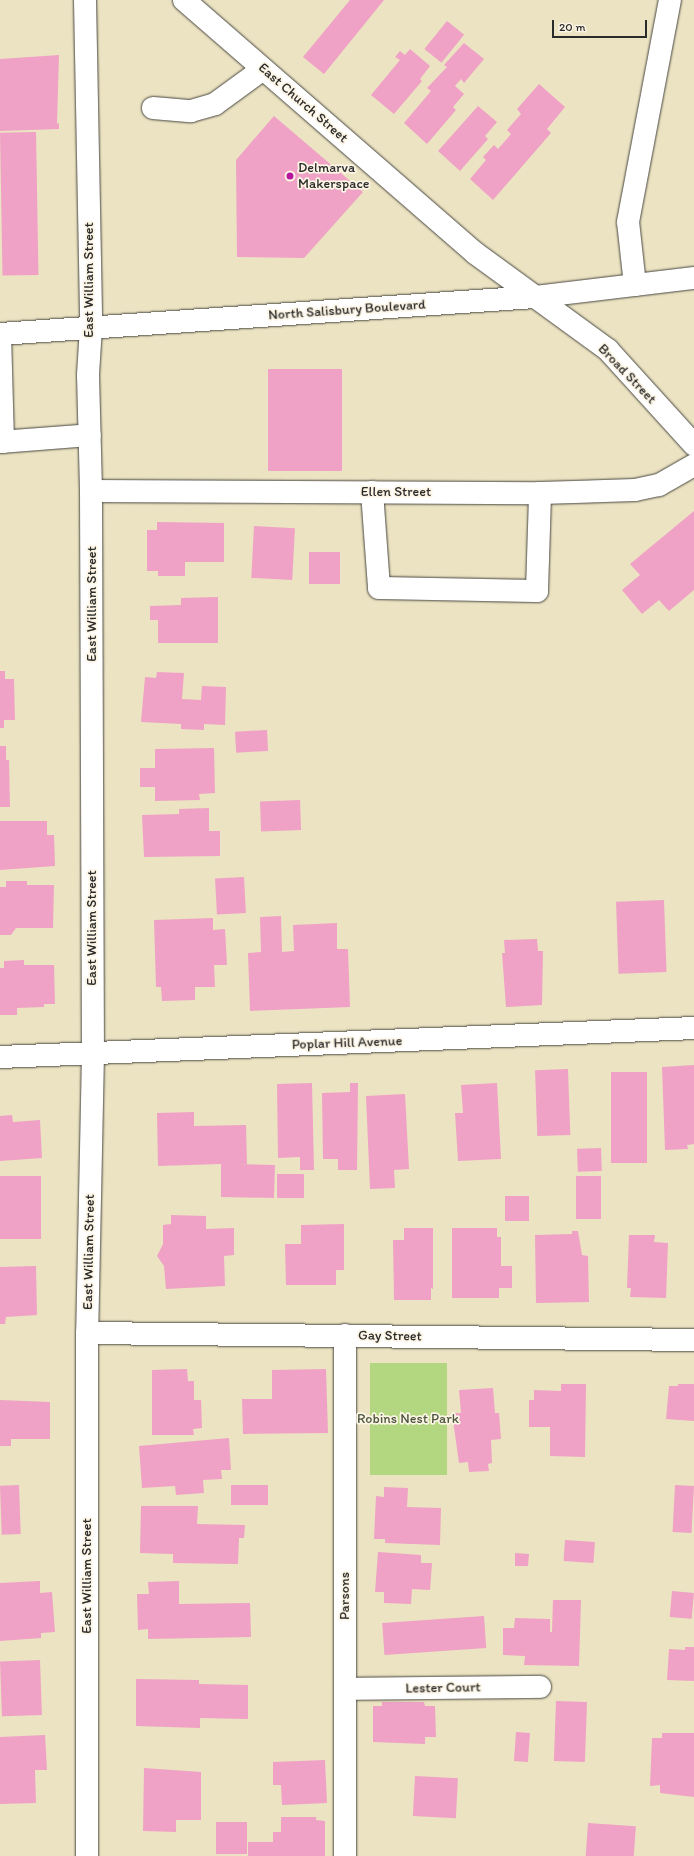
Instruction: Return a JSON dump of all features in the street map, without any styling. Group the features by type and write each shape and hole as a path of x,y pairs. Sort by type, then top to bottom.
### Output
{"street":[{"name":"East William Street","path":"85,0 91,327 88,375 91,491 93,1054 87,1333 87,1856"},
{"name":"East Church Street","path":"184,0 475,253 534,297"},
{"path":"634,285 628,222 670,0"},
{"path":"153,108 191,111 215,104 263,68"},
{"name":"North Salisbury Boulevard","path":"0,334 534,297 694,278"},
{"name":"Broad Street","path":"534,297 608,350 694,446"},
{"path":"0,334 1,442 90,435"},
{"name":"Ellen Street","path":"91,491 540,493 634,490 658,485 694,466"},
{"path":"372,492 379,588 537,591 540,493"},
{"name":"Poplar Hill Avenue","path":"0,1057 694,1028"},
{"name":"Gay Street","path":"87,1333 694,1340"},
{"name":"Parsons","path":"345,1335 345,1856"},
{"name":"Lester Court","path":"345,1689 540,1687"}],"green space":[{"name":"Robins Nest Park","path":"370,1363 447,1363 447,1475 370,1475"}],"building":[{"path":"350,0 384,0 324,74 303,57"},
{"path":"447,21 464,35 441,63 424,49"},
{"path":"464,43 484,59 464,83 461,79 455,86 464,94 453,107 456,110 427,144 404,123 431,91 427,88 447,67 444,65"},
{"path":"410,49 430,66 420,79 422,81 394,114 371,95 400,60 395,57 400,51 405,55"},
{"path":"59,55 57,124 59,123 59,129 0,131 0,59"},
{"path":"539,84 565,107 547,129 551,133 493,200 470,179 486,160 483,157 494,145 498,149 511,134 507,130 521,114 517,109"},
{"path":"478,106 497,122 485,136 488,139 460,171 438,151"},
{"name":"Delmarva Makerspace","path":"274,116 363,192 304,258 237,257 236,160"},
{"path":"36,132 38,275 3,276 0,133"},
{"path":"268,369 342,369 342,471 268,471"},
{"path":"694,511 694,590 669,611 659,600 642,614 622,590 640,575 630,564"},
{"path":"157,522 224,523 224,562 185,562 185,576 158,576 158,571 147,571 147,530 157,530"},
{"path":"254,526 295,528 292,580 251,578"},
{"path":"309,552 340,552 340,584 309,584"},
{"path":"218,597 218,643 158,643 158,620 150,620 150,606 181,605 181,598"},
{"path":"0,671 5,671 5,679 14,679 15,720 4,720 4,728 0,728"},
{"path":"157,672 184,673 182,699 201,700 202,686 226,687 225,725 204,724 204,730 181,729 181,724 141,722 145,677 156,678"},
{"path":"267,730 268,751 236,753 235,732"},
{"path":"0,746 6,746 6,760 9,760 10,807 0,807"},
{"path":"214,748 215,793 199,794 200,800 155,801 155,787 140,787 140,768 155,768 155,749"},
{"path":"300,800 301,830 261,831 260,801"},
{"path":"209,808 209,831 220,831 220,856 144,857 142,815 179,814 179,809"},
{"path":"0,821 47,821 47,835 54,835 55,866 0,870"},
{"path":"244,877 246,913 217,914 215,879"},
{"path":"6,881 27,881 27,885 54,885 53,928 16,928 11,935 0,935 0,887 6,887"},
{"path":"664,900 667,972 619,974 616,902"},
{"path":"281,916 282,952 294,951 293,925 337,923 337,949 348,949 350,1007 250,1011 248,953 261,952 260,917"},
{"path":"213,918 213,930 225,929 227,965 214,965 215,987 195,987 195,1000 162,1001 161,987 156,987 154,920"},
{"path":"537,939 538,951 543,951 542,1005 506,1007 502,953 505,953 504,940"},
{"path":"24,960 24,965 54,965 55,1004 44,1004 44,1007 17,1008 17,1015 0,1015 0,968 4,968 4,961"},
{"path":"694,1065 694,1144 687,1145 688,1149 665,1150 662,1067"},
{"path":"568,1069 570,1135 537,1136 535,1070"},
{"path":"611,1072 647,1072 647,1163 611,1163"},
{"path":"312,1083 314,1170 300,1170 300,1157 278,1158 277,1084"},
{"path":"350,1083 358,1083 357,1170 338,1170 338,1159 323,1159 322,1093 350,1092"},
{"path":"497,1083 501,1159 458,1161 455,1113 463,1113 461,1085"},
{"path":"405,1094 409,1169 394,1170 395,1188 370,1189 366,1096"},
{"path":"194,1112 194,1126 246,1125 247,1164 236,1164 275,1165 274,1198 221,1197 221,1164 158,1166 157,1113"},
{"path":"12,1115 13,1122 40,1120 42,1158 0,1161 0,1116"},
{"path":"601,1148 602,1171 578,1172 577,1149"},
{"path":"277,1174 304,1174 304,1198 277,1198"},
{"path":"0,1176 41,1176 41,1239 0,1239"},
{"path":"576,1176 601,1176 601,1219 576,1219"},
{"path":"505,1196 529,1196 529,1221 505,1221"},
{"path":"171,1215 206,1216 206,1229 234,1228 234,1255 224,1256 225,1286 166,1289 164,1266 157,1256 163,1244 163,1225 171,1224"},
{"path":"344,1224 344,1270 336,1270 336,1285 286,1285 285,1244 301,1244 301,1225"},
{"path":"404,1228 433,1228 433,1289 431,1288 431,1300 394,1300 393,1240 404,1240"},
{"path":"452,1228 497,1228 497,1237 501,1237 501,1266 512,1266 512,1288 499,1288 499,1298 452,1298"},
{"path":"572,1231 578,1231 582,1255 588,1256 589,1302 536,1303 535,1235 572,1234"},
{"path":"629,1235 655,1235 654,1242 668,1243 666,1298 630,1297 631,1288 627,1288"},
{"path":"36,1266 37,1315 6,1317 5,1324 0,1324 0,1267"},
{"path":"187,1369 188,1381 194,1381 194,1400 201,1400 202,1428 193,1429 194,1435 152,1435 152,1370"},
{"path":"326,1369 328,1433 243,1434 242,1399 272,1399 272,1370"},
{"path":"561,1384 586,1384 585,1457 550,1456 550,1427 529,1427 529,1400 534,1400 534,1390 561,1391"},
{"path":"678,1384 694,1384 694,1421 666,1419 669,1386 678,1386"},
{"path":"493,1388 495,1413 499,1413 501,1439 491,1440 492,1463 488,1464 489,1471 469,1472 468,1462 459,1463 452,1413 461,1413 459,1390"},
{"path":"0,1400 50,1402 50,1439 11,1439 11,1446 0,1446"},
{"path":"229,1438 231,1470 221,1470 222,1479 203,1480 204,1493 176,1495 175,1486 142,1488 139,1446"},
{"path":"19,1485 21,1534 2,1535 0,1486"},
{"path":"231,1485 268,1485 268,1505 231,1505"},
{"path":"675,1485 694,1486 692,1533 673,1532"},
{"path":"384,1487 408,1488 407,1507 441,1508 440,1545 385,1543 385,1539 374,1539 376,1496 384,1497"},
{"path":"141,1506 198,1506 197,1524 245,1525 244,1538 239,1538 238,1564 173,1563 173,1554 140,1553"},
{"path":"565,1540 595,1542 593,1563 564,1561"},
{"path":"378,1552 421,1555 421,1563 432,1563 430,1590 412,1589 411,1604 384,1603 384,1592 375,1592"},
{"path":"515,1553 529,1554 528,1566 515,1566"},
{"path":"40,1581 40,1593 52,1592 55,1632 41,1633 41,1638 0,1641 0,1583"},
{"path":"179,1581 179,1604 250,1603 251,1637 148,1639 148,1629 138,1630 137,1594 149,1594 148,1582"},
{"path":"672,1591 694,1593 692,1619 670,1617"},
{"path":"553,1600 581,1600 579,1666 524,1665 525,1656 503,1655 503,1628 514,1628 515,1618 550,1619 550,1632 552,1632"},
{"path":"484,1616 486,1648 384,1655 382,1623"},
{"path":"685,1647 694,1647 694,1681 667,1680 669,1649 685,1650"},
{"path":"40,1660 42,1715 2,1716 0,1661"},
{"path":"136,1679 199,1680 199,1684 248,1685 248,1719 200,1718 200,1728 136,1726"},
{"path":"556,1701 587,1702 585,1762 554,1761"},
{"path":"382,1702 424,1702 425,1706 435,1706 436,1737 425,1737 425,1744 373,1742 373,1706 382,1706"},
{"path":"516,1732 530,1733 528,1762 514,1761"},
{"path":"662,1733 694,1733 694,1797 660,1793 660,1785 650,1786 652,1738 662,1738"},
{"path":"45,1735 47,1770 35,1770 36,1803 0,1804 0,1737"},
{"path":"325,1760 327,1803 282,1805 281,1785 273,1785 273,1762"},
{"path":"144,1768 201,1772 201,1820 176,1820 176,1832 143,1831"},
{"path":"415,1776 458,1778 456,1818 413,1816"},
{"path":"281,1817 316,1817 316,1820 325,1821 325,1856 248,1856 248,1842 273,1842 273,1832 281,1832"},
{"path":"216,1822 247,1822 247,1854 216,1854"},
{"path":"588,1823 636,1826 634,1856 586,1856"}],"place":[{"name":"Delmarva Makerspace","path":"290,176"}]}
